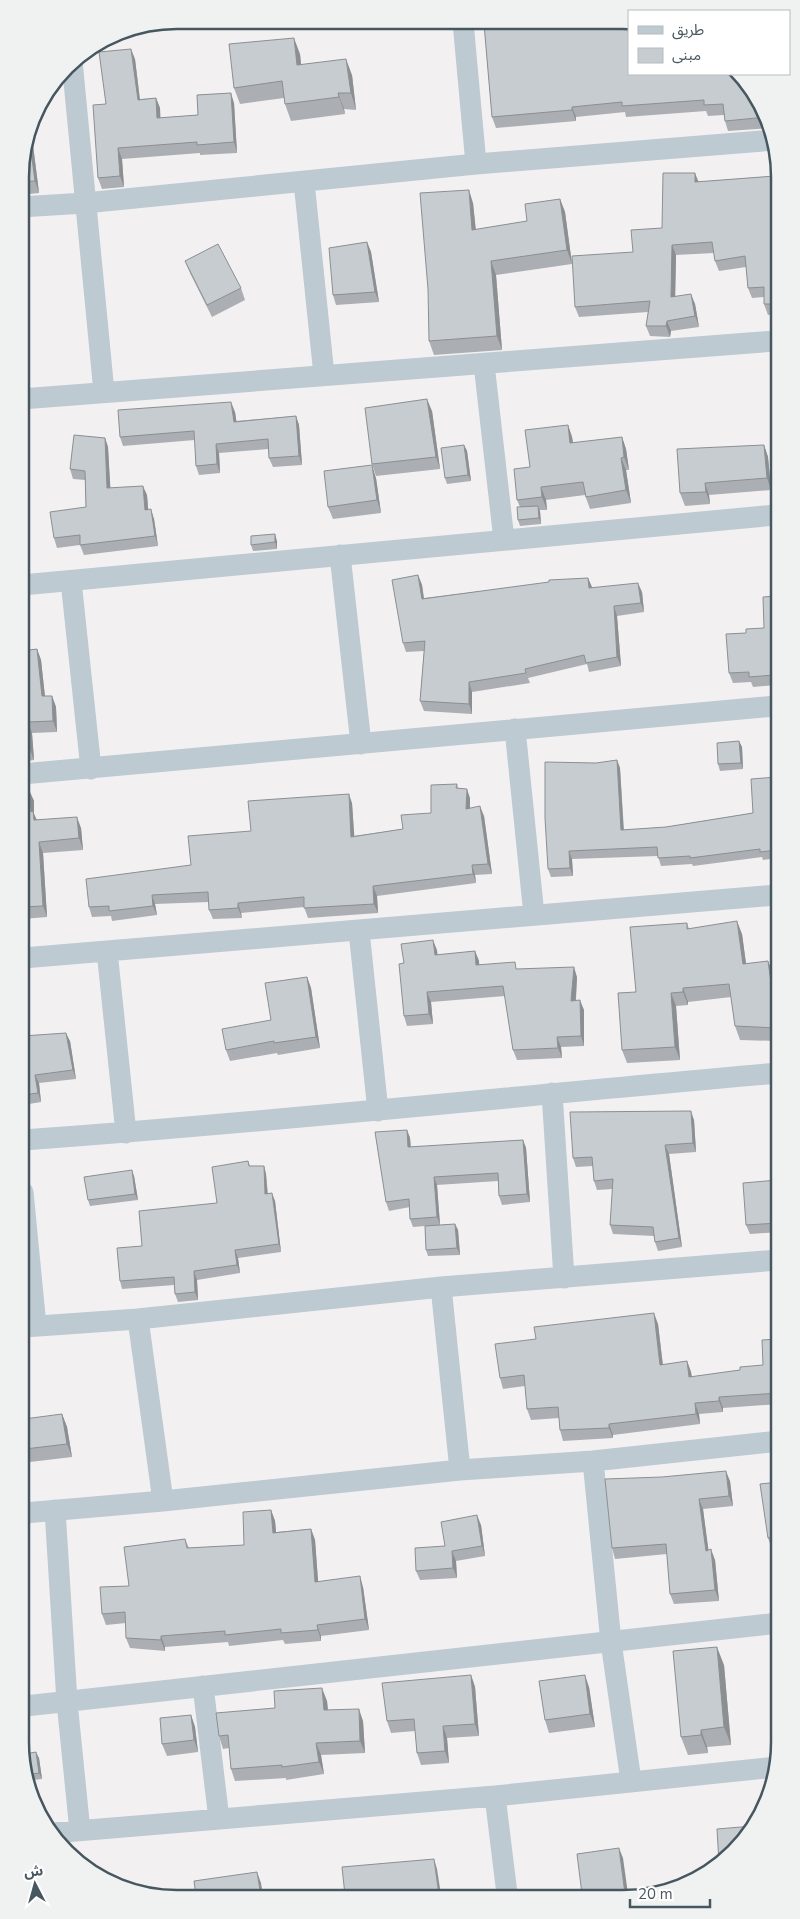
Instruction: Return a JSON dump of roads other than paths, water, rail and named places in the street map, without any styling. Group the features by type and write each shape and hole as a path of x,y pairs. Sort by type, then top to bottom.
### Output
{"street":[{"path":"464,29 476,164"},
{"path":"73,71 104,392"},
{"path":"29,206 85,203 476,164 766,141"},
{"path":"304,182 324,376"},
{"path":"29,398 771,341"},
{"path":"484,364 504,540"},
{"path":"29,584 771,515"},
{"path":"340,555 361,744"},
{"path":"71,581 91,768"},
{"path":"29,773 771,706"},
{"path":"515,729 534,915"},
{"path":"29,958 771,895"},
{"path":"359,931 378,1111"},
{"path":"107,951 126,1133"},
{"path":"29,1140 378,1111 552,1093 771,1075"},
{"path":"552,1093 564,1278"},
{"path":"29,1304 30,1326 138,1319 440,1287 771,1261"},
{"path":"440,1287 460,1470"},
{"path":"138,1319 162,1501"},
{"path":"29,1513 771,1442"},
{"path":"593,1460 611,1642 631,1781"},
{"path":"55,1510 67,1702 80,1831"},
{"path":"29,1706 771,1624"},
{"path":"203,1686 219,1819"},
{"path":"61,1833 495,1796 769,1768"},
{"path":"495,1796 507,1890"}]}
